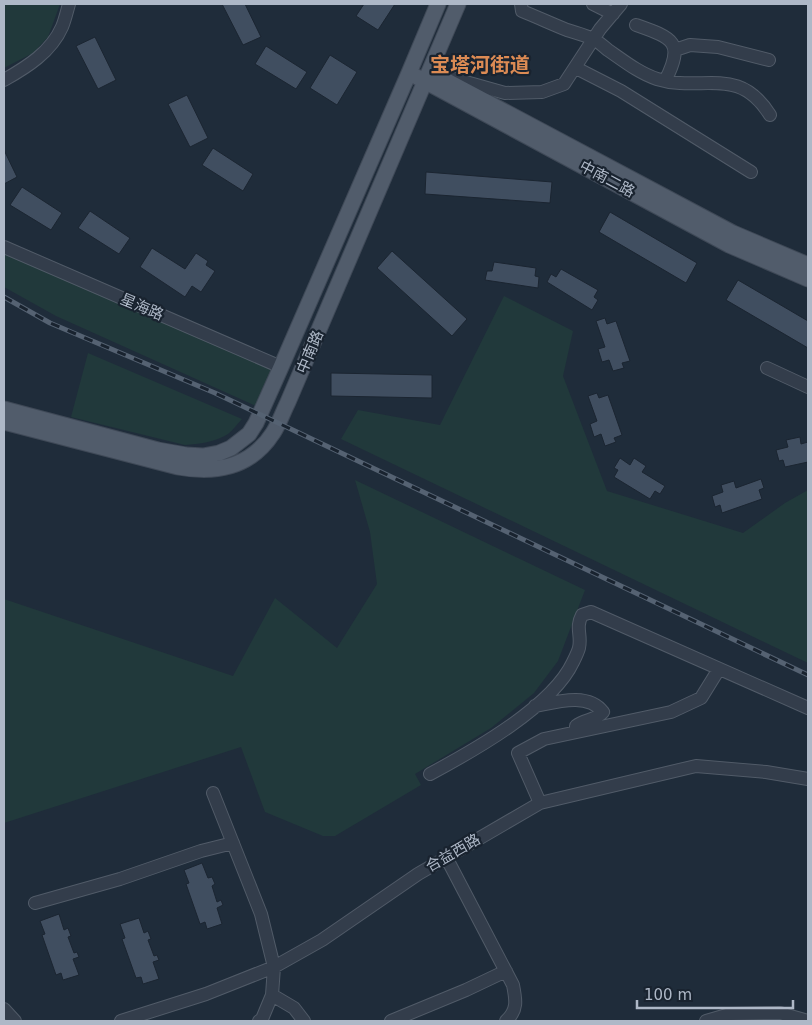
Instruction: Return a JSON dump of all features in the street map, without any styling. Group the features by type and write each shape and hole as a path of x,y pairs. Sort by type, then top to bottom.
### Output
{"main road":[{"name":"中南路","path":"4,409 158,450 186,455 203,456 219,453 231,448 249,434 256,423 438,4"},
{"name":"中南路","path":"4,422 199,471 222,468 243,462 260,450 274,433 288,402 458,4"},
{"name":"中南二路","path":"411,68 733,233 808,265"},
{"name":"中南二路","path":"427,76 729,245 808,279"}],"street":[{"path":"4,80 36,60 51,46 62,27 69,4"},
{"path":"521,4 522,11 594,39 641,73 677,84 723,83 748,90 761,101 770,115"},
{"path":"593,4 612,14"},
{"path":"427,76 506,93 542,92 564,84 594,39 621,4"},
{"path":"636,25 661,34 671,40 675,50 673,63 665,81"},
{"path":"675,50 690,45 718,47 769,60"},
{"path":"576,68 621,91 751,172"},
{"name":"星海路","path":"4,247 280,367"},
{"path":"767,368 808,387"},
{"path":"430,774 471,752 535,706 554,689 572,664 579,648 577,623 582,615 591,612 808,708"},
{"path":"540,803 518,753 544,739 671,712 701,698 719,668"},
{"path":"535,706 567,700 584,701 598,706 603,712 598,718 582,721 576,726 576,732"},
{"name":"合益西路","path":"121,1021 206,994 274,967 322,940 418,874 540,803 696,766 766,772 808,779"},
{"path":"213,793 261,914 274,967 272,995 262,1019 259,1021"},
{"path":"36,903 120,880 233,843"},
{"path":"446,858 513,985 517,1002 509,1019 506,1021"},
{"path":"391,1021 506,971"},
{"path":"272,995 294,1008 304,1021"},
{"path":"4,1009 15,1021"},
{"path":"706,1021 730,1014 780,1013 808,1021"}],"green space":[{"path":"4,4 60,4 48,37 33,53 4,68"},
{"path":"4,253 273,366 256,406 56,316 4,287"},
{"path":"504,296 573,331 563,376 607,491 743,533 785,503 808,490 808,663 341,439 358,410 440,425"},
{"path":"88,353 242,419 223,437 207,442 185,445 71,417"},
{"path":"355,480 585,590 558,661 534,693 491,728 415,774 421,785 335,836 323,836 265,812 241,747 4,823 4,599 233,676 275,598 337,648 377,584 370,532"}],"building":[{"path":"222,4 245,4 261,37 243,45"},
{"path":"364,4 395,4 378,30 356,16"},
{"path":"95,37 116,80 98,89 76,46"},
{"path":"266,46 307,72 296,89 255,64"},
{"path":"330,55 357,72 337,105 310,88"},
{"path":"187,95 208,138 190,147 168,104"},
{"path":"213,148 253,174 243,191 202,165"},
{"path":"4,150 17,177 4,184"},
{"path":"426,172 552,182 550,203 425,194"},
{"path":"22,187 62,213 51,230 10,205"},
{"path":"90,211 130,238 119,254 78,228"},
{"path":"610,212 697,263 686,283 599,232"},
{"path":"152,248 185,269 196,253 208,261 206,265 215,271 201,292 192,286 185,297 140,267"},
{"path":"392,251 467,319 452,336 377,268"},
{"path":"494,262 536,268 535,276 539,277 538,288 485,280 487,271 492,271"},
{"path":"561,269 598,290 594,297 598,300 592,310 547,282 551,274 556,277"},
{"path":"738,280 808,321 808,348 726,300"},
{"path":"605,318 607,324 616,321 630,361 622,363 624,368 613,371 609,360 602,362 598,349 605,347 596,321"},
{"path":"331,373 432,375 432,398 331,396"},
{"path":"597,393 599,398 608,395 622,435 614,438 616,442 605,446 601,434 594,437 590,424 597,421 588,396"},
{"path":"800,437 801,444 808,442 808,462 785,467 783,460 779,461 776,450 788,447 786,440"},
{"path":"620,458 630,465 634,458 646,466 642,472 665,486 660,494 655,491 650,499 614,477 618,470 614,468"},
{"path":"761,479 764,488 759,490 762,499 722,513 720,505 715,507 712,496 723,492 721,485 734,481 736,488"},
{"path":"202,863 208,878 212,877 215,884 212,886 217,902 221,900 223,905 217,908 222,924 207,929 205,922 200,924 186,884 189,883 184,870"},
{"path":"59,914 64,930 68,928 71,936 68,937 74,953 77,952 79,957 73,959 79,975 63,980 61,973 56,975 42,935 45,934 40,921"},
{"path":"139,918 144,933 148,931 151,939 148,940 154,956 157,955 159,960 153,962 159,979 143,984 141,977 136,978 122,939 125,938 120,924"}],"railway":[{"path":"4,297 50,323 215,393 808,675"}],"district":[{"name":"宝塔河街道","path":"480,65"}]}
